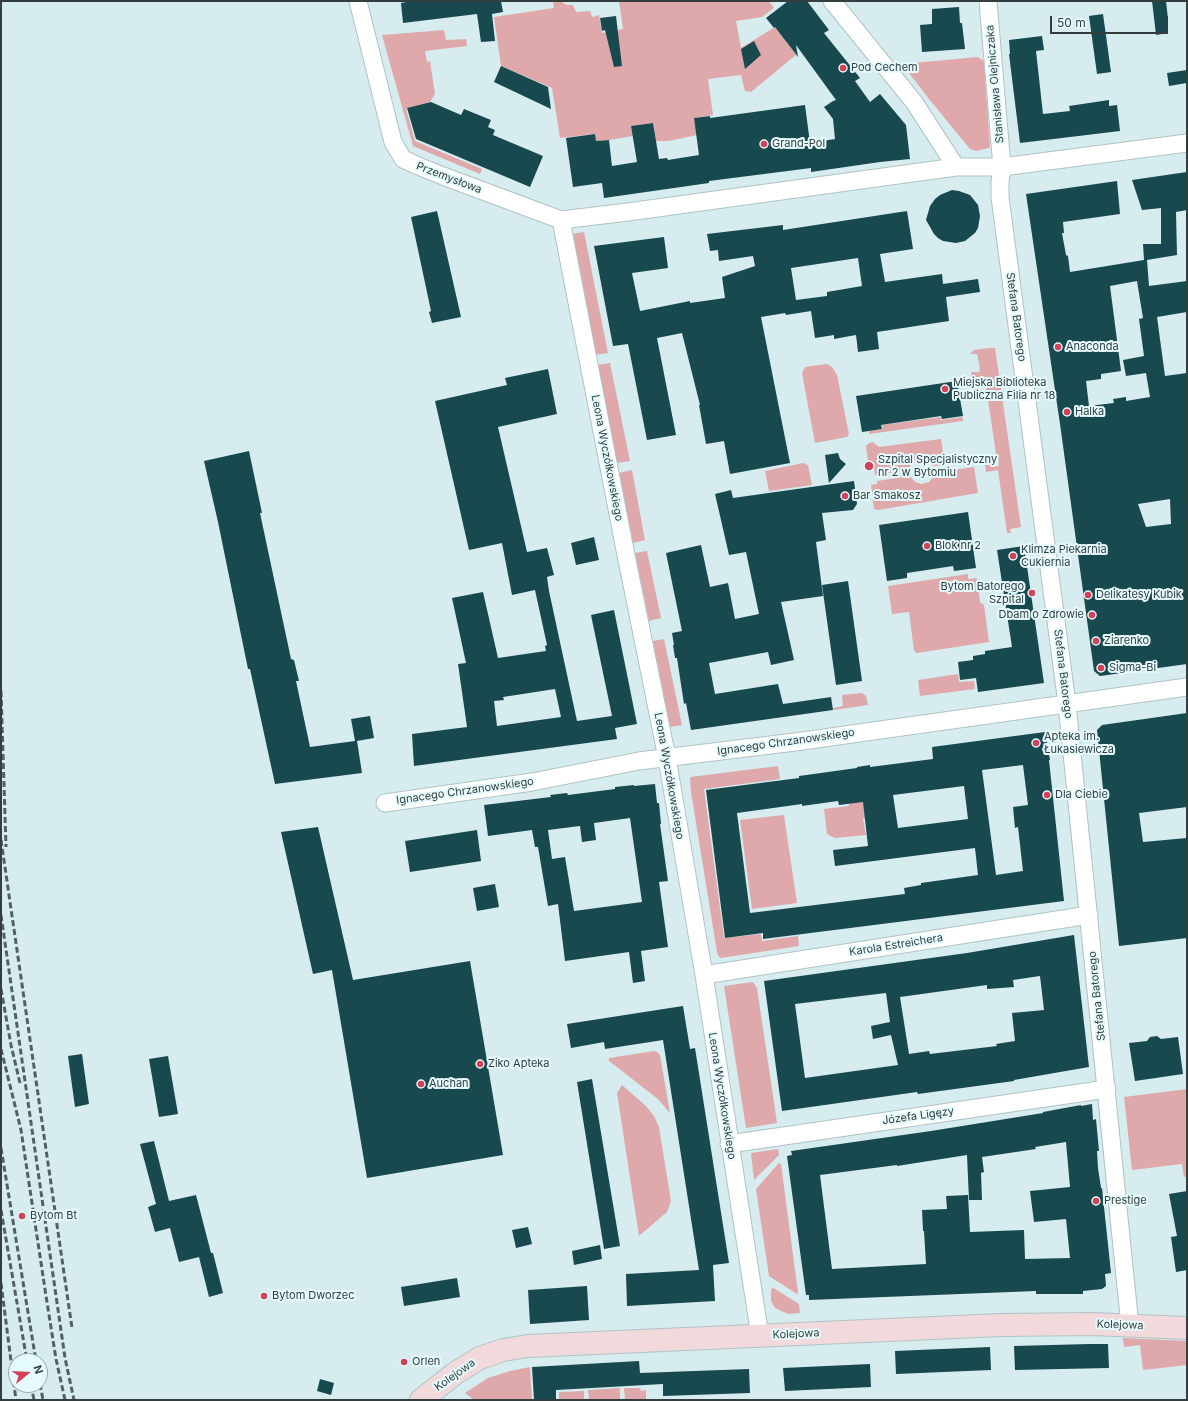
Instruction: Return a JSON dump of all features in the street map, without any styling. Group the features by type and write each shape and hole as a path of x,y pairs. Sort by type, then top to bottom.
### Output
{"main road":[{"name":"Kolejowa","path":"421,1400 469,1364 493,1353 516,1348 1001,1325 1187,1328"}],"street":[{"name":"Przemysłowa","path":"358,1 393,142 403,159 438,174 561,220"},
{"path":"832,1 914,102 956,167"},
{"name":"Stanisława Olejniczaka","path":"988,1 1002,168"},
{"path":"561,220 956,167 1002,168 1187,143"},
{"name":"Stefana Batorego","path":"1002,168 1000,197 1067,704 1130,1326"},
{"name":"Leona Wyczółkowskiego","path":"561,220 667,758 704,975 729,1144 760,1336"},
{"name":"Ignacego Chrzanowskiego","path":"385,803 532,782 639,761 802,741 1067,704 1092,699 1187,687"},
{"name":"Karola Estreichera","path":"704,975 1089,915"},
{"name":"Józefa Ligęzy","path":"729,1144 1107,1089"}],"shaded area":[{"path":"553,1 563,1 563,3 567,5 573,5 576,12 590,11 592,17 599,15 602,33 623,29 619,1 769,1 774,8 762,17 736,21 741,48 778,25 788,44 796,55 751,92 745,91 741,75 708,79 713,115 694,118 697,135 669,141 656,141 653,123 631,126 633,136 609,140 596,141 595,134 560,138 552,88 501,66 494,17 554,8"},
{"path":"444,30 446,40 466,39 467,46 425,51 427,62 430,61 435,94 430,102 406,109 415,141 482,169 480,174 413,146 382,35"},
{"path":"978,57 984,61 990,146 989,148 976,151 970,149 902,64"},
{"path":"584,232 608,353 595,355 571,234"},
{"path":"995,348 1021,527 1010,529 1011,533 1007,533 998,470 986,472 985,464 992,463 993,467 999,466 998,456 990,457 991,459 984,460 983,456 996,454 986,386 978,387 978,392 974,392 971,372 979,372 980,368 977,354 970,354 974,350"},
{"path":"610,363 630,461 617,463 597,365"},
{"path":"827,364 832,367 837,375 849,434 847,437 815,443 802,373 805,367"},
{"path":"941,417 941,420 963,417 963,421 869,434 869,431 883,429 882,425"},
{"path":"941,439 945,465 933,466 928,460 919,459 911,463 909,470 875,475 874,468 869,468 866,446 869,443 873,442 879,447"},
{"path":"803,463 808,465 812,485 769,491 765,471"},
{"path":"974,467 978,493 878,510 874,509 871,485 877,484 877,481 910,476 915,482 921,484 929,482 934,476 939,475 939,472"},
{"path":"632,470 645,540 633,543 619,473"},
{"path":"647,551 661,618 649,621 635,553"},
{"path":"968,574 968,579 977,578 980,602 984,605 989,642 917,653 914,651 909,612 892,614 888,586"},
{"path":"664,639 682,725 670,727 653,641"},
{"path":"958,674 959,682 974,681 975,689 920,696 918,680"},
{"path":"862,693 866,696 868,705 834,710 833,708 843,706 842,695"},
{"path":"778,766 780,779 704,789 724,938 761,934 762,941 798,936 799,946 721,958 718,956 717,952 690,779 691,777"},
{"path":"865,800 868,818 863,819 866,835 835,838 827,834 824,809 849,806 849,802"},
{"path":"784,815 797,903 752,909 740,820"},
{"path":"753,982 757,988 777,1123 746,1128 724,986"},
{"path":"654,1051 660,1055 670,1113 658,1099 609,1061 609,1058"},
{"path":"622,1085 646,1106 654,1116 659,1127 671,1201 667,1212 639,1236 617,1093"},
{"path":"1187,1089 1187,1176 1184,1177 1182,1164 1132,1170 1124,1097"},
{"path":"778,1149 779,1155 754,1180 751,1153"},
{"path":"779,1163 781,1164 797,1294 769,1276 756,1189"},
{"path":"772,1288 799,1304 800,1313 788,1314 775,1308 771,1301"},
{"path":"1123,1338 1187,1341 1187,1365 1143,1370 1140,1345 1124,1347"},
{"path":"530,1367 532,1400 474,1400 465,1393 488,1378"},
{"path":"620,1388 620,1400 589,1400 588,1390"},
{"path":"624,1388 640,1388 641,1391 646,1390 646,1400 625,1400"},
{"path":"584,1391 584,1400 559,1400 559,1392"}],"building":[{"path":"406,1 501,1 503,12 492,14 495,41 481,42 477,14 403,23 401,3"},
{"path":"788,1 807,1 829,30 824,33 860,78 855,81 870,102 880,94 906,125 910,159 811,172 811,168 709,181 709,183 604,198 602,183 573,187 566,138 595,134 596,141 609,140 612,166 637,162 631,126 653,123 659,159 667,158 668,160 699,155 694,118 710,116 710,118 805,105 810,143 835,139 833,119 824,107 836,100 796,45 798,57 775,27 774,28 766,18"},
{"path":"1152,1 1166,1 1168,33 1156,35"},
{"path":"959,7 960,23 962,23 965,49 922,52 920,25 932,24 932,9"},
{"path":"1103,14 1111,72 1097,74 1089,16"},
{"path":"616,16 622,66 614,67 605,30 602,31 600,18"},
{"path":"1042,36 1044,50 1036,51 1043,114 1070,111 1069,106 1109,100 1109,106 1117,105 1120,131 1020,143 1009,54 1009,40"},
{"path":"754,41 761,55 745,69 741,49"},
{"path":"501,66 548,87 551,109 494,82"},
{"path":"1187,70 1187,83 1169,86 1167,73"},
{"path":"431,102 461,115 464,109 491,120 488,127 495,130 493,135 543,156 530,187 416,139 407,108"},
{"path":"1187,172 1187,210 1176,212 1177,255 1147,260 1149,286 1187,281 1187,312 1157,317 1165,376 1187,373 1187,664 1100,676 1094,671 1026,194 1117,181 1120,214 1063,222 1064,233 1062,233 1066,255 1068,256 1070,272 1144,260 1143,244 1161,244 1161,208 1142,210 1132,180","holes":["1137,281 1143,318 1139,319 1144,356 1123,360 1126,376 1146,373 1150,397 1126,401 1126,397 1113,399 1114,403 1089,406 1086,381 1101,379 1101,374 1121,371 1110,286","1170,499 1171,524 1146,527 1138,504"]},
{"path":"952,190 970,195 978,205 980,216 978,228 975,233 965,241 956,243 943,241 938,238 926,220 930,206 935,199"},
{"path":"437,211 461,317 432,323 429,312 431,311 411,217"},
{"path":"907,211 913,249 880,254 885,282 942,274 943,284 978,279 980,292 946,297 949,321 877,332 879,349 858,352 856,335 834,339 834,335 815,338 811,311 761,317 790,463 730,474 724,441 706,444 700,405 682,333 657,338 676,435 647,440 628,344 613,346 594,246 664,237 668,268 632,273 640,311 690,301 690,303 725,298 722,277 755,266 753,256 719,261 718,250 710,251 707,234 783,225 783,230","holes":["858,258 862,286 827,292 827,296 796,300 791,268"]},
{"path":"548,369 557,414 498,427 527,552 547,548 554,575 547,577 549,591 577,721 612,716 591,615 614,610 637,724 615,728 617,739 414,766 412,734 467,727 458,664 466,663 452,598 483,592 498,658 546,651 545,646 547,645 535,590 512,595 502,543 469,550 435,401 507,385 505,378","holes":["555,689 561,717 497,726 494,701 504,700 503,697"]},
{"path":"957,381 963,416 942,419 941,416 881,425 882,429 862,432 856,396"},
{"path":"249,451 262,513 260,513 291,659 294,660 299,681 296,681 310,747 355,741 351,719 370,716 374,738 357,741 362,773 275,784 250,669 248,669 204,461"},
{"path":"838,453 840,459 846,464 829,483 825,455"},
{"path":"854,481 857,504 853,510 822,513 826,540 816,542 823,596 781,602 794,660 771,665 768,652 709,663 715,694 778,684 783,704 831,697 833,710 691,730 686,703 684,704 677,658 675,658 673,645 672,633 682,631 666,553 701,545 710,587 728,583 735,619 759,614 746,552 729,555 715,494 731,490 733,498"},
{"name":"Blok nr 2","path":"968,512 976,568 954,571 953,566 907,573 907,578 887,581 879,525"},
{"path":"594,537 599,560 576,565 571,543"},
{"path":"1024,546 1044,683 978,692 976,678 960,680 958,662 973,660 973,656 985,654 985,651 1012,647 997,550"},
{"path":"848,581 862,681 836,685 822,585"},
{"path":"1187,713 1187,807 1139,813 1143,842 1187,838 1187,938 1119,946 1097,730 1102,725"},
{"path":"1045,732 1050,760 1064,901 763,939 763,933 725,938 706,790 799,778 799,776 870,765 870,767 933,759 932,747","holes":["1023,765 1028,805 1013,807 1015,828 1018,827 1023,871 996,875 982,770","964,786 968,819 898,828 893,795","838,801 839,805 863,802 868,846 833,850 835,866 975,848 978,875 921,883 921,885 904,888 905,894 750,913 737,813 802,804 802,806"]},
{"path":"655,784 657,803 659,803 660,824 668,881 659,882 668,947 641,951 645,981 633,983 629,952 565,961 558,904 548,906 538,847 535,847 532,830 488,836 484,805 551,797 550,795 567,793 568,795 615,789 615,787","holes":["630,818 642,902 574,911 565,857 552,859 548,830 580,826 582,842 596,840 594,823"]},
{"name":"Auchan","path":"318,827 353,980 470,961 503,1155 367,1178 332,970 313,974 281,832"},
{"path":"477,830 481,861 410,872 405,841"},
{"path":"495,884 499,907 477,911 473,888"},
{"path":"1074,935 1089,1067 1014,1081 918,1094 917,1092 782,1111 764,981 967,953","holes":["1040,976 1044,1010 1012,1013 1015,1041 996,1044 997,1046 930,1054 929,1051 909,1054 900,997 987,985 987,989 1014,987 1013,980","886,993 890,1022 871,1026 873,1039 891,1035 898,1065 805,1078 795,1004"]},
{"path":"683,1006 690,1049 695,1048 729,1263 713,1265 715,1301 627,1306 626,1274 699,1270 663,1040 605,1049 604,1042 571,1048 567,1024"},
{"path":"1157,1036 1161,1039 1178,1037 1183,1074 1135,1081 1129,1043 1147,1041 1150,1037"},
{"path":"82,1054 89,1104 75,1107 68,1056"},
{"path":"168,1056 178,1114 159,1117 149,1059"},
{"path":"592,1079 620,1246 604,1249 577,1082"},
{"path":"1092,1104 1093,1120 1096,1119 1099,1151 1097,1151 1098,1168 1102,1188 1111,1273 1105,1274 1106,1286 1102,1289 1083,1291 1083,1294 1036,1294 1036,1291 809,1300 809,1295 806,1295 787,1156 792,1155 791,1151 931,1131","holes":["1066,1142 1070,1187 1030,1191 1034,1222 1066,1219 1070,1258 1025,1259 1024,1230 970,1232 968,1195 946,1196 947,1209 922,1210 926,1264 832,1269 820,1175 897,1166 967,1155 969,1200 982,1200 981,1173 984,1172 982,1157 1036,1149 1035,1147"]},
{"path":"154,1141 169,1201 196,1195 223,1293 209,1297 199,1257 179,1262 170,1228 155,1232 148,1207 156,1204 140,1144"},
{"path":"1187,1191 1187,1270 1176,1272 1171,1237 1177,1236 1169,1194"},
{"path":"528,1227 532,1244 516,1248 512,1230"},
{"path":"600,1245 602,1259 574,1265 572,1251"},
{"path":"457,1278 460,1297 404,1306 401,1287"},
{"path":"587,1286 589,1320 530,1324 528,1290"},
{"path":"1108,1344 1109,1368 1015,1370 1014,1346"},
{"path":"990,1347 991,1370 896,1374 895,1351"},
{"path":"639,1361 640,1373 749,1369 750,1393 663,1396 663,1384 556,1390 556,1400 534,1400 532,1367"},
{"path":"870,1364 871,1387 785,1391 783,1368"},
{"path":"320,1379 334,1383 331,1395 317,1391"}],"railway":[{"path":"1,691 6,847"},
{"path":"1,840 72,1328"},
{"path":"1,915 65,1358 74,1400"},
{"path":"1,989 11,1045 20,1083"},
{"path":"1,1049 21,1130 56,1359 65,1400"},
{"path":"1,1148 35,1353"},
{"path":"1,1210 26,1353"},
{"path":"1,1283 16,1400"},
{"path":"33,1393 34,1400"},
{"path":"42,1393 43,1400"}],"place":[{"name":"Pod Cechem","path":"843,68"},
{"name":"Grand-Pol","path":"764,144"},
{"name":"Anaconda","path":"1058,347"},
{"name":"Miejska Biblioteka Publiczna Filia nr 18","path":"945,389"},
{"name":"Halka","path":"1067,412"},
{"name":"Szpital Specjalistyczny nr 2 w Bytomiu","path":"869,466"},
{"name":"Bar Smakosz","path":"845,496"},
{"name":"Blok nr 2","path":"927,546"},
{"name":"Klimza Piekarnia Cukiernia","path":"1013,556"},
{"name":"Bytom Batorego Szpital","path":"1032,593"},
{"name":"Delikatesy Kubik","path":"1088,595"},
{"name":"Dbam o Zdrowie","path":"1092,615"},
{"name":"Ziarenko","path":"1096,641"},
{"name":"Sigma-Bi","path":"1101,668"},
{"name":"Apteka im. Łukasiewicza","path":"1036,743"},
{"name":"Dla Ciebie","path":"1047,795"},
{"name":"Ziko Apteka","path":"480,1064"},
{"name":"Auchan","path":"421,1084"},
{"name":"Prestige","path":"1096,1201"},
{"name":"Bytom Bt","path":"22,1216"},
{"name":"Bytom Dworzec","path":"264,1296"},
{"name":"Orlen","path":"404,1362"}]}
